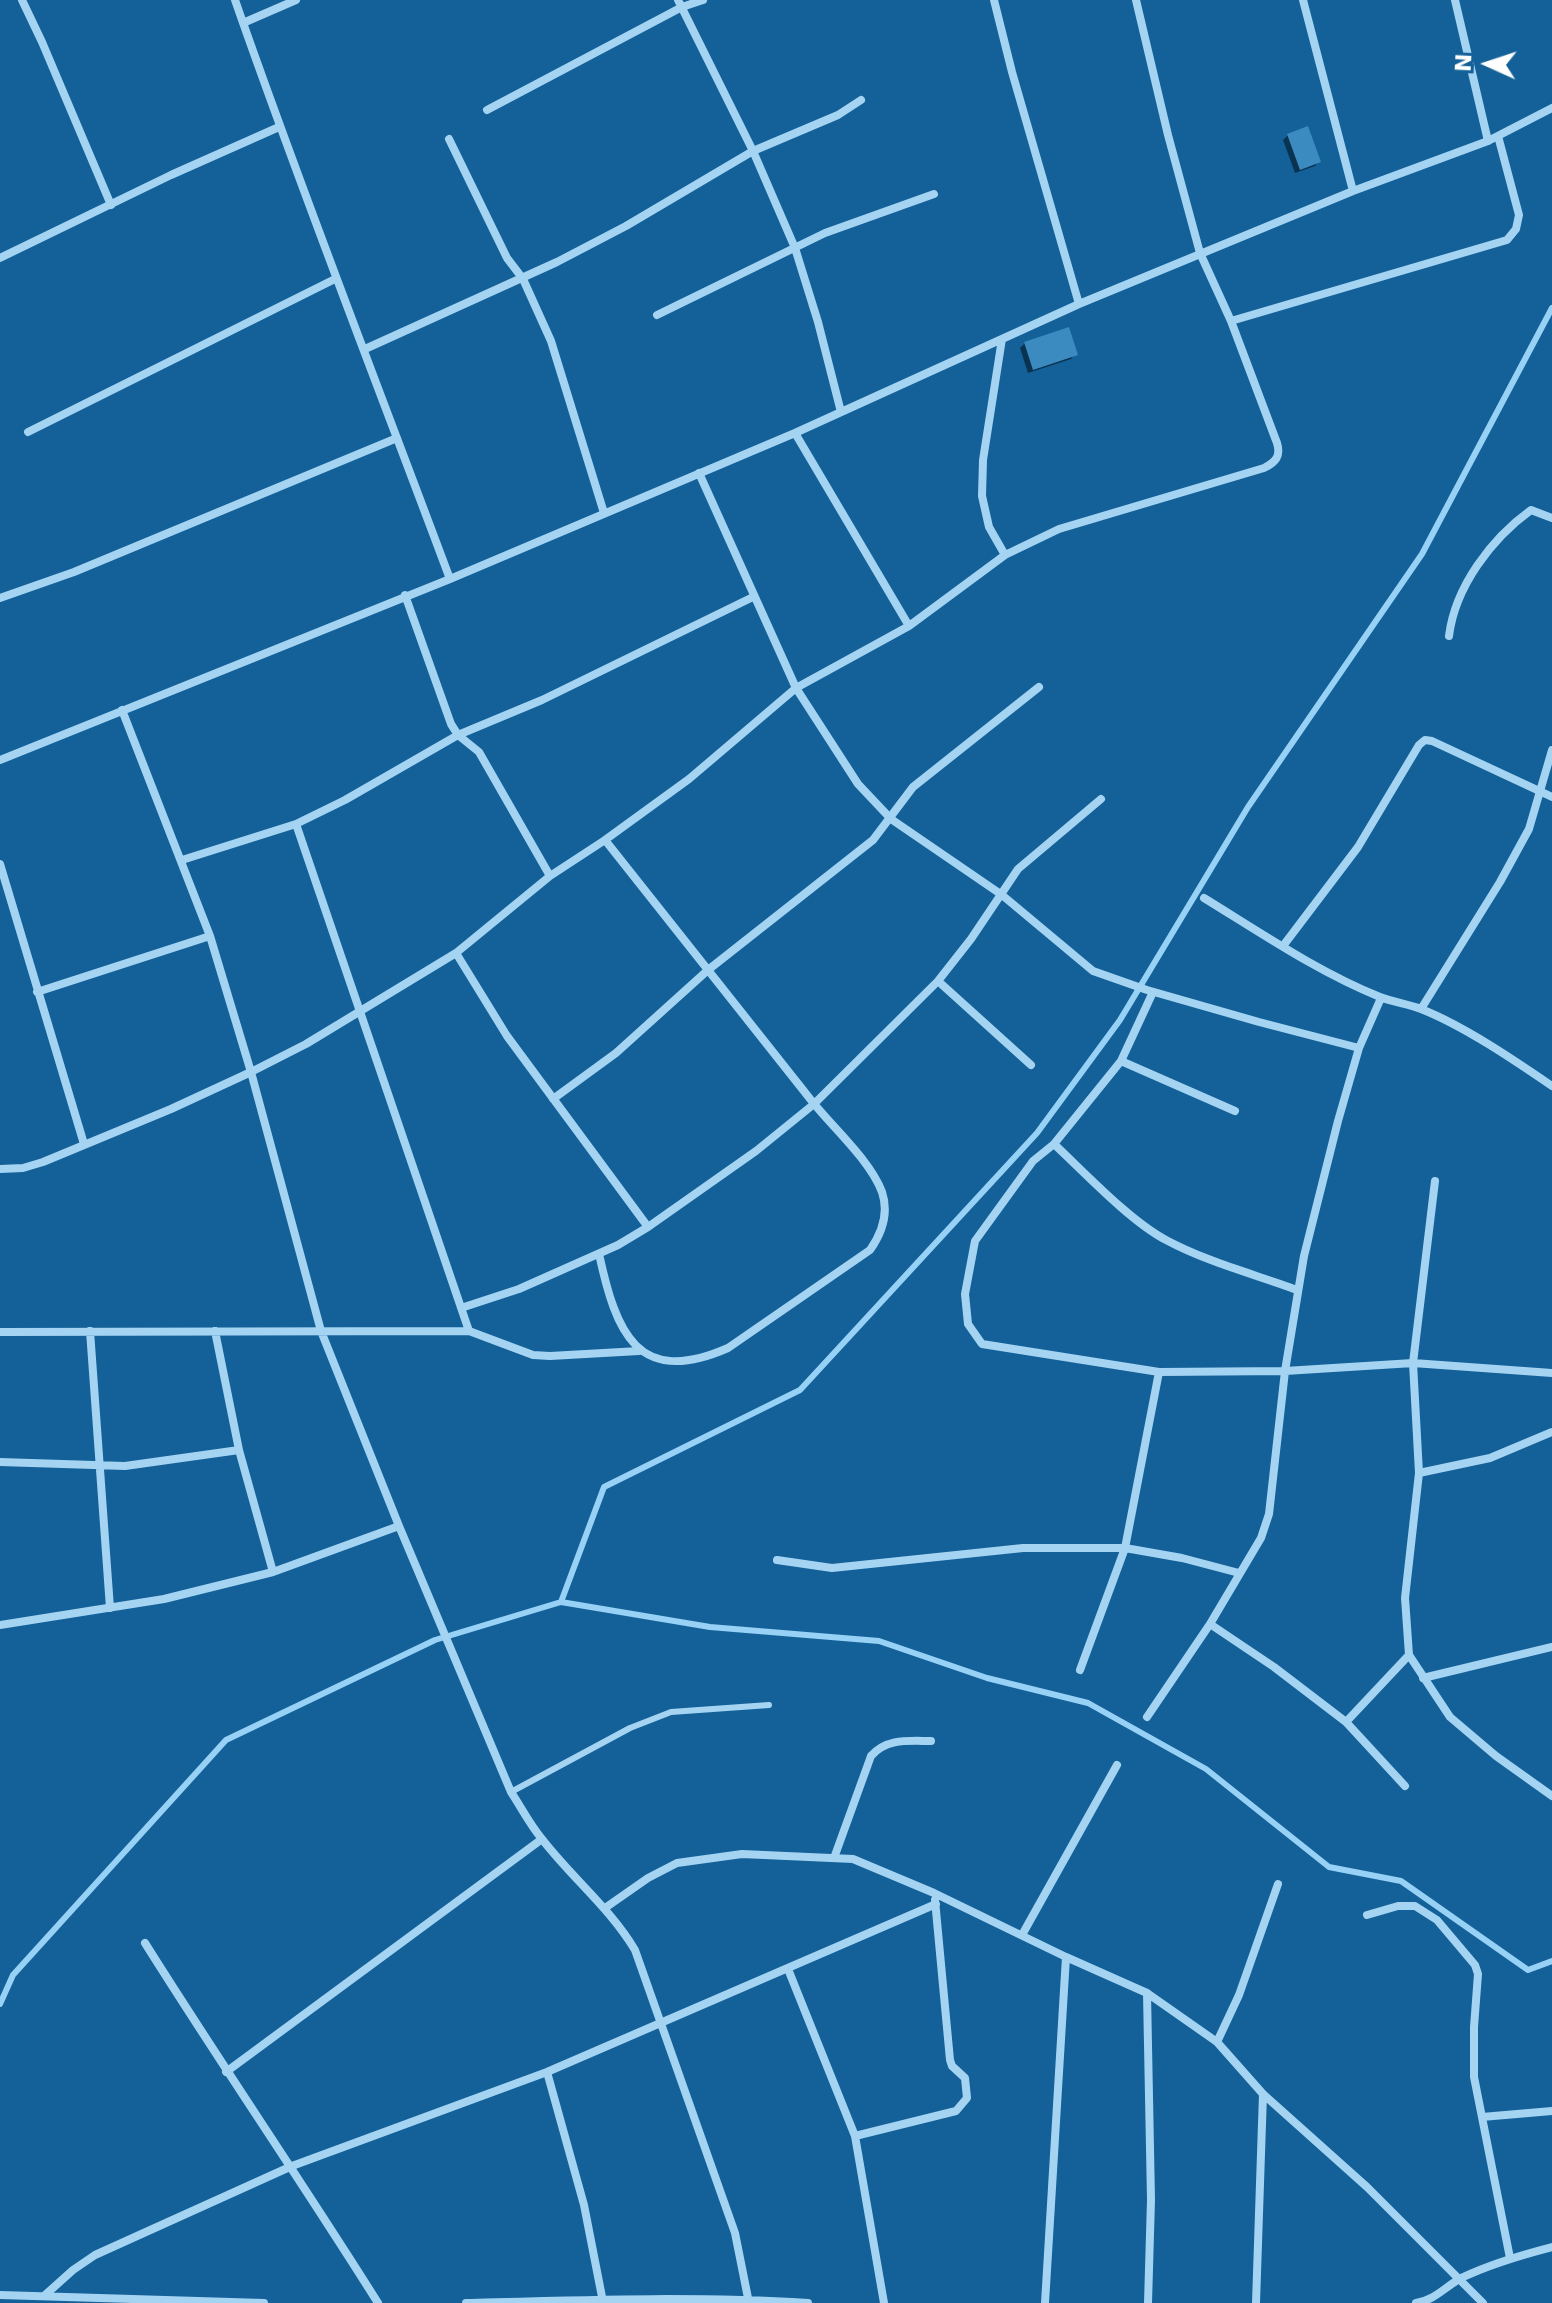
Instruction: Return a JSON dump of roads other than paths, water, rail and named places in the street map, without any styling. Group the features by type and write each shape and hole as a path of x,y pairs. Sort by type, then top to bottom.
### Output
{"street":[{"path":"22,0 111,205"},
{"path":"235,0 335,279 365,349 450,579"},
{"path":"243,23 296,0"},
{"path":"487,110 680,4 703,0"},
{"path":"994,0 1079,304"},
{"path":"0,1169 23,1168 43,1162 251,1072 306,1044 456,953 550,876 689,779 796,688 909,626 1005,555 1059,529 1264,468 1275,462 1279,453 1277,443 1231,321 1200,253 1136,0"},
{"path":"1303,0 1353,191"},
{"path":"1455,0 1488,141"},
{"path":"680,4 753,151 795,248 841,412"},
{"path":"365,349 523,279 626,226 753,151 838,115 861,100"},
{"path":"0,760 450,579 795,433 1079,304 1353,191 1488,141 1552,108"},
{"path":"0,258 171,175 279,127"},
{"path":"1231,321 1507,240 1516,229 1519,215 1498,136"},
{"path":"449,139 507,258 523,279 551,341 604,513"},
{"path":"657,315 825,233 934,194"},
{"path":"28,432 335,279"},
{"path":"1002,339 983,460 982,496 989,527 1005,555"},
{"path":"795,433 909,626"},
{"path":"0,598 74,572 397,438"},
{"path":"699,473 796,688 858,784 891,819 1002,895 1088,968 1150,991 1359,1048"},
{"path":"1449,636 1462,589 1492,547 1531,510 1552,518"},
{"path":"405,595 451,724 458,735 479,752 550,876"},
{"path":"182,860 296,824 345,800 458,735 542,700 753,597"},
{"path":"553,1099 616,1053 708,970 873,840 913,787 1039,687"},
{"path":"122,710 210,936 251,1072 321,1331 511,1792 542,1839 605,1908 635,1950 735,2233 749,2301"},
{"path":"1283,946 1358,847 1419,745 1425,740 1552,797"},
{"path":"1421,1009 1500,882 1529,829 1542,793 1552,750"},
{"path":"461,1308 519,1289 599,1254 648,1227 756,1151 814,1104 938,981 971,939 1018,869 1101,799"},
{"path":"296,824 469,1331"},
{"path":"0,1332 469,1331 533,1355 639,1351 670,1361 686,1361 704,1359 728,1348 870,1250 879,1237 885,1218 881,1189 867,1167 605,840"},
{"path":"0,864 84,1144"},
{"path":"1204,898 1283,946 1381,998 1421,1009 1521,1064 1552,1086"},
{"path":"37,992 210,936"},
{"path":"456,953 507,1036 648,1227"},
{"path":"938,981 1031,1065"},
{"path":"1150,991 1121,1061 1054,1144 1033,1161 975,1241 965,1294 968,1324 982,1344 1159,1372 1285,1371 1413,1363 1552,1373"},
{"path":"1147,1717 1210,1624 1261,1538 1269,1514 1297,1290 1359,1048 1381,998"},
{"path":"1121,1061 1235,1111"},
{"path":"1054,1144 1146,1227 1164,1239 1297,1290"},
{"path":"1435,1181 1413,1363 1419,1473 1405,1598 1409,1655 1450,1717 1496,1756 1552,1796"},
{"path":"599,1254 615,1315 639,1351"},
{"path":"90,1331 110,1608"},
{"path":"215,1331 239,1450 273,1572"},
{"path":"1080,1670 1125,1548 1159,1372"},
{"path":"1419,1473 1490,1458 1552,1432"},
{"path":"0,1462 136,1465 239,1450"},
{"path":"0,1625 164,1599 273,1572 399,1526"},
{"path":"777,1560 832,1568 1023,1548 1125,1548 1182,1558 1239,1573"},
{"path":"1210,1624 1274,1667 1346,1722 1405,1786"},
{"path":"1423,1678 1552,1647"},
{"path":"1346,1722 1409,1655"},
{"path":"834,1858 871,1756 878,1748 892,1742 931,1741"},
{"path":"1022,1935 1117,1765"},
{"path":"226,2072 542,1839"},
{"path":"605,1908 648,1878 677,1863 742,1854 853,1859 934,1893 1147,1993 1217,2042 1263,2094 1367,2187 1483,2303"},
{"path":"1217,2042 1239,1995 1278,1884"},
{"path":"855,2136 956,2111 967,2098 965,2078 950,2060 934,1893"},
{"path":"44,2296 95,2255 292,2166 547,2072 936,1904"},
{"path":"1367,1915 1398,1906 1415,1906 1437,1920 1475,1965 1478,1974 1474,2077 1510,2258"},
{"path":"145,1943 378,2303"},
{"path":"1045,2303 1066,1957"},
{"path":"788,1969 855,2136 884,2303"},
{"path":"1147,1993 1151,2200 1148,2303"},
{"path":"547,2072 584,2205 603,2301"},
{"path":"1256,2303 1263,2094"},
{"path":"1482,2117 1552,2111"},
{"path":"1416,2303 1429,2302 1459,2279 1510,2258 1552,2247"},
{"path":"0,2295 121,2302 264,2303"},
{"path":"466,2303 808,2303"}],"lane":[{"path":"511,1792 630,1728 671,1712 769,1705"}],"waterway":[{"path":"0,2004 13,1975 226,1740 435,1640 561,1602 604,1487 800,1390 1037,1133 1120,1020 1248,807 1422,554 1552,308"},
{"path":"561,1602 710,1627 879,1641 987,1678 1088,1703 1206,1769 1329,1867 1401,1881 1528,1970 1552,1961"}]}
